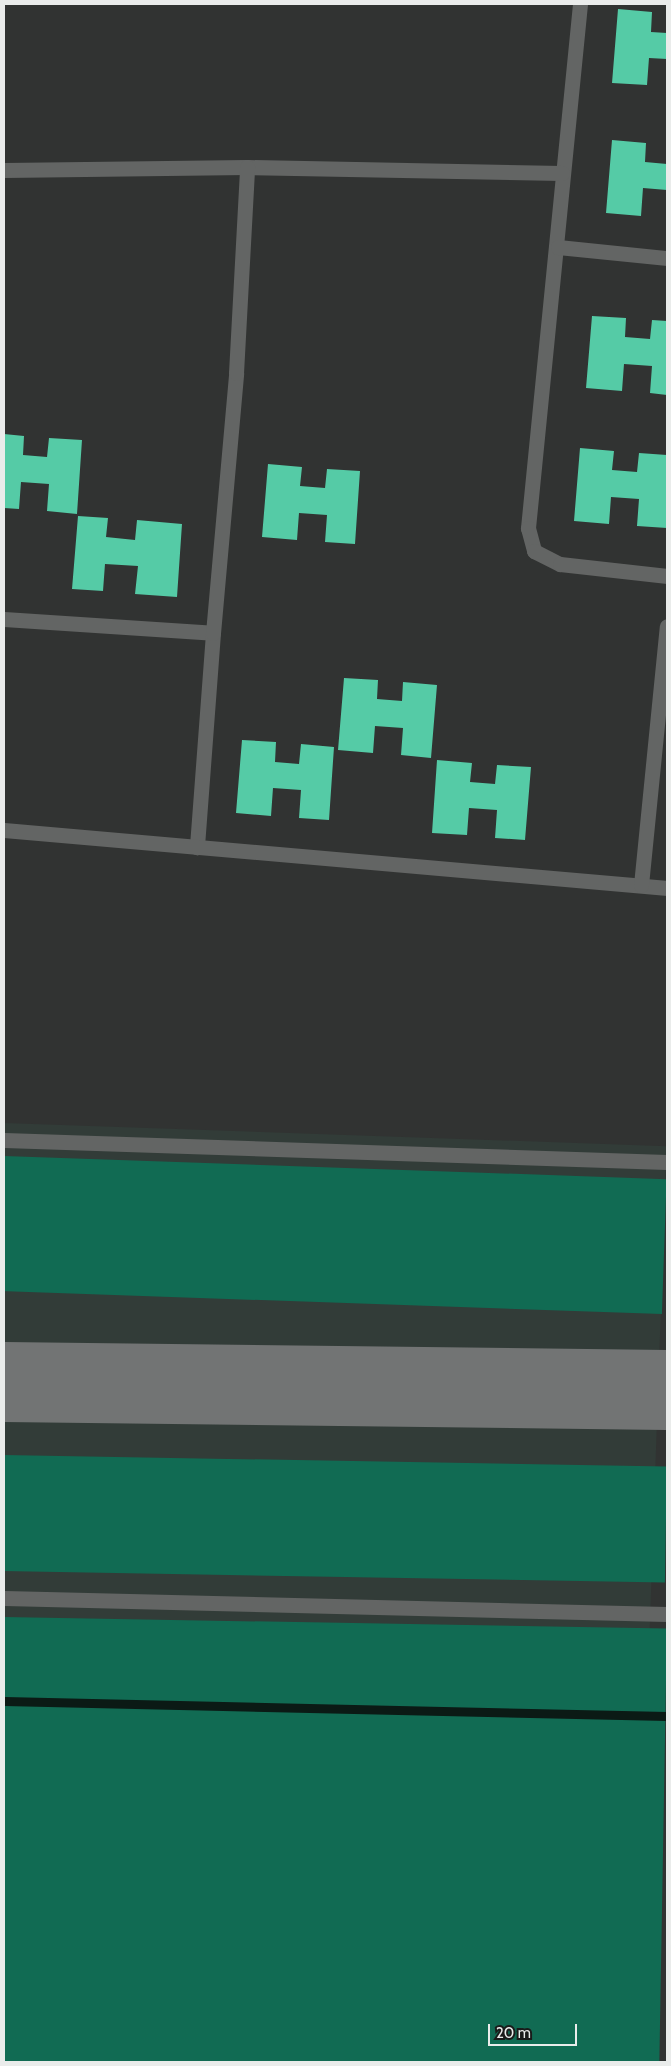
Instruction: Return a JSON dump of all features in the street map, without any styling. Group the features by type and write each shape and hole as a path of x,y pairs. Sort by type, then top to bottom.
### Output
{"street":[{"path":"580,4 562,172 558,247 528,528 534,551 560,564 667,576"},
{"path":"4,170 247,167 562,172"},
{"path":"196,847 236,373 247,167"},
{"path":"558,247 667,258"},
{"path":"4,619 213,633"},
{"path":"641,885 667,626"},
{"path":"4,830 667,888"},
{"path":"4,1140 667,1162"},
{"path":"4,1598 667,1614"}],"shaded area":[{"path":"4,1123 667,1146 635,2062 4,2062"}],"green space":[{"path":"4,1156 667,1179 662,1314 4,1291"},
{"path":"4,1455 667,1467 665,1583 4,1571"},
{"path":"4,1617 667,1629 659,2062 4,2062"}],"building":[{"path":"618,9 652,12 651,32 667,33 667,59 649,58 647,85 612,83"},
{"path":"612,140 646,143 645,162 667,164 667,190 643,188 641,216 606,213"},
{"path":"592,316 626,318 625,337 650,339 652,320 667,321 667,395 650,393 652,366 624,364 622,391 586,388"},
{"path":"4,434 24,436 23,455 47,457 49,438 82,440 77,514 47,511 49,484 21,482 19,509 4,508"},
{"path":"580,448 614,451 612,470 637,472 639,453 667,455 667,528 637,526 639,499 611,497 609,524 574,521"},
{"path":"268,464 302,467 300,486 325,488 327,469 360,471 355,544 325,542 327,515 299,513 297,540 262,537"},
{"path":"78,516 108,518 106,537 135,540 137,520 182,524 177,597 135,594 138,566 105,564 103,591 72,589"},
{"path":"344,678 378,680 377,699 402,701 403,682 437,685 431,758 401,755 403,728 375,726 373,753 338,750"},
{"path":"242,740 276,742 275,762 299,764 301,744 334,747 329,820 299,818 301,790 273,788 271,816 236,813"},
{"path":"437,760 472,763 470,782 495,784 497,765 531,767 525,840 495,838 497,810 469,808 467,835 432,833"}],"waterway":[{"path":"4,1701 667,1716"}],"taxiway":[{"path":"4,1382 667,1390"}]}
